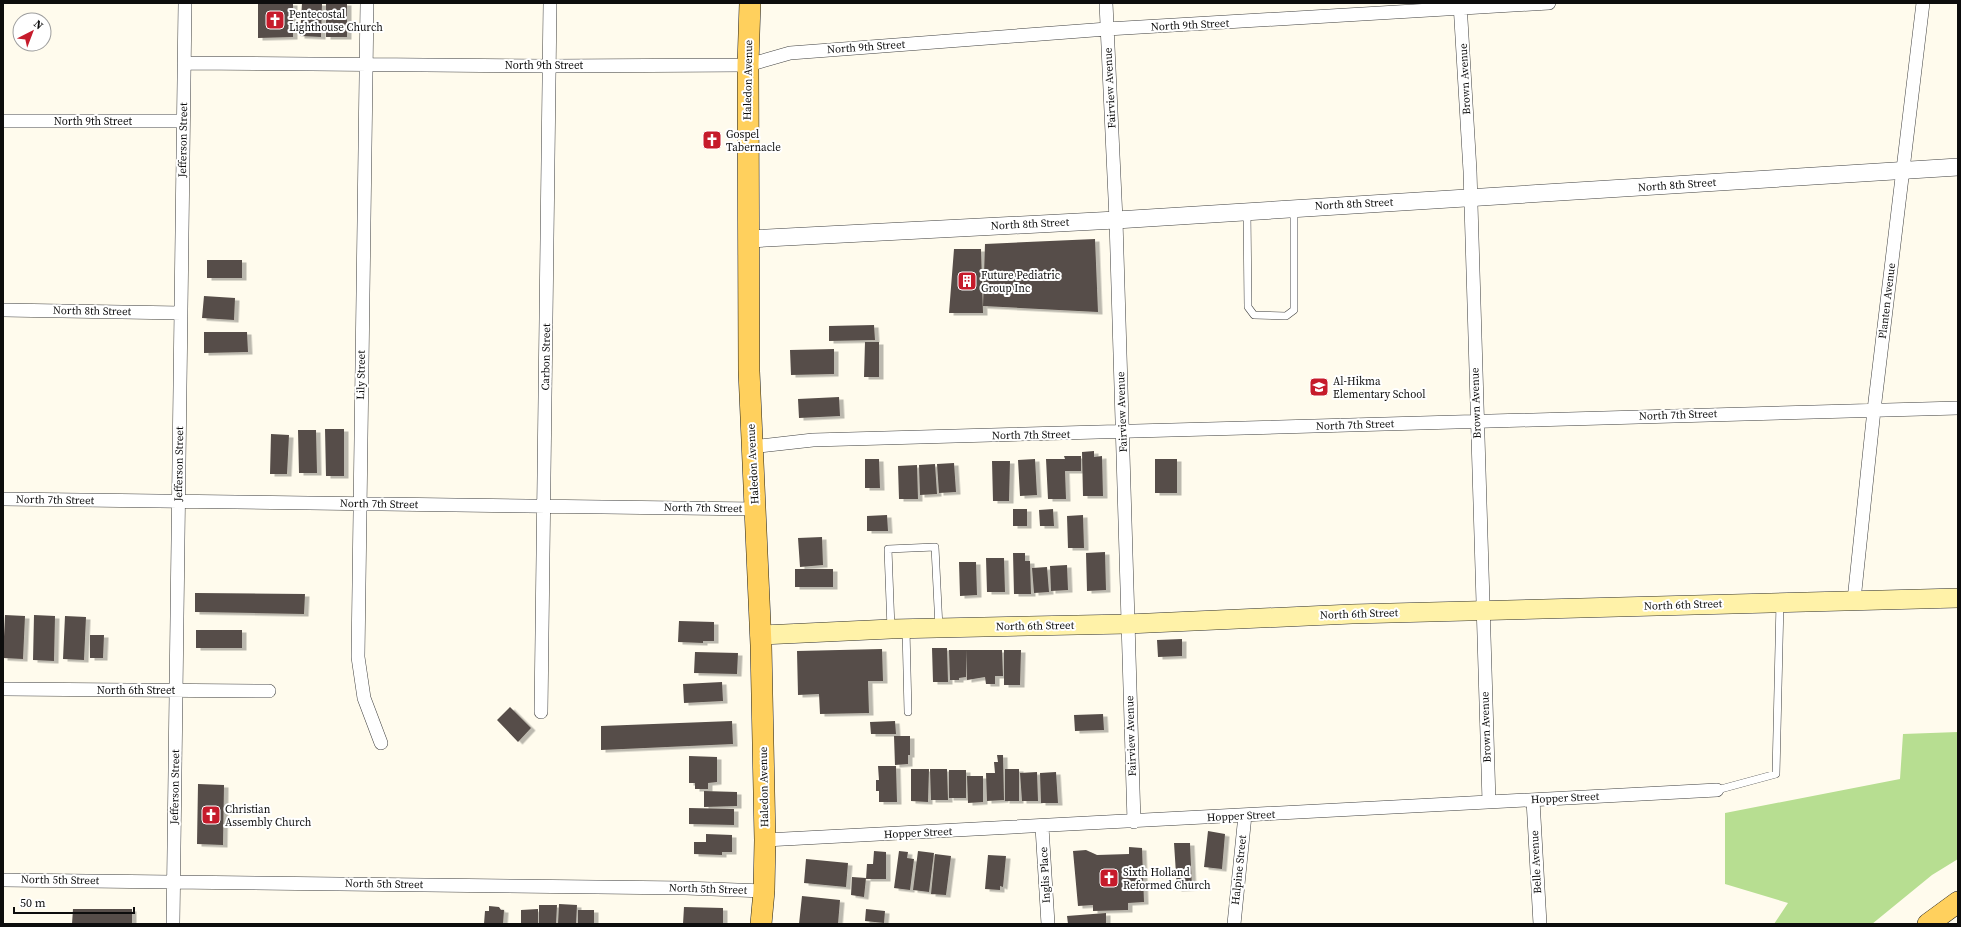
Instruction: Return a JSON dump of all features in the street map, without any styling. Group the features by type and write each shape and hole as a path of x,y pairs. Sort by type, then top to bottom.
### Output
{"main road":[{"name":"Haledon Avenue","path":"750,3 748,65 749,364 751,447 756,509 765,840 764,891 761,924"},
{"name":"North 6th Street","path":"760,635 899,629 1127,624 1352,614 1482,612 1780,602 1958,598"},
{"path":"1928,924 1958,902"}],"street":[{"name":"Jefferson Street","path":"173,924 185,3"},
{"name":"Lily Street","path":"367,3 358,657 364,698 381,743"},
{"name":"Carbon Street","path":"541,712 550,3"},
{"name":"Fairview Avenue","path":"1106,3 1116,220 1134,822"},
{"name":"North 9th Street","path":"184,63 549,66 748,65 790,53 1108,29 1461,6 1549,3"},
{"name":"Planten Avenue","path":"1854,600 1874,410 1922,3"},
{"name":"Brown Avenue","path":"1461,6 1470,198 1488,802"},
{"name":"North 9th Street","path":"3,121 183,121"},
{"name":"North 8th Street","path":"749,239 1116,220 1958,167"},
{"name":"North 8th Street","path":"3,310 181,313"},
{"name":"North 7th Street","path":"751,447 813,440 1958,408"},
{"name":"North 7th Street","path":"3,499 756,509"},
{"name":"North 6th Street","path":"3,689 268,691"},
{"name":"Hopper Street","path":"765,840 1042,827 1718,790"},
{"name":"Belle Avenue","path":"1533,800 1540,924"},
{"name":"Halpine Street","path":"1234,924 1245,815"},
{"name":"Inglis Place","path":"1042,827 1048,924"},
{"name":"North 5th Street","path":"3,880 686,888 764,891"}],"lane":[{"path":"1247,211 1248,307 1254,315 1286,316 1294,310 1294,208"},
{"path":"908,712 888,549 934,547 939,628"},
{"path":"1718,790 1776,774 1780,602"}],"green space":[{"path":"1958,732 1958,859 1932,875 1872,924 1774,924 1788,903 1725,884 1725,813 1900,779 1903,734"}],"building":[{"name":"Pentecostal Lighthouse Church","path":"258,3 293,3 293,37 258,38"},
{"path":"302,3 322,3 321,37 300,36"},
{"path":"326,3 347,3 347,37 326,37"},
{"path":"1095,239 1098,312 983,306 985,244"},
{"name":"Future Pediatric Group Inc","path":"954,249 981,249 983,313 949,313"},
{"path":"207,260 242,260 242,278 207,278"},
{"path":"204,296 235,298 234,320 202,318"},
{"path":"874,325 875,340 829,341 829,326"},
{"path":"204,332 247,332 248,352 204,353"},
{"path":"865,342 879,342 879,377 864,377"},
{"path":"834,349 834,374 791,375 790,350"},
{"path":"839,397 840,416 799,418 798,399"},
{"path":"325,429 344,429 344,476 326,476"},
{"path":"298,430 316,430 317,473 299,473"},
{"path":"271,434 289,435 287,474 270,474"},
{"path":"1094,451 1094,457 1102,456 1103,496 1083,496 1082,452"},
{"path":"1064,456 1081,456 1081,471 1065,471 1066,499 1048,499 1046,459 1065,459"},
{"path":"865,459 879,459 880,488 865,488"},
{"path":"1035,459 1037,495 1020,496 1018,460"},
{"path":"1155,459 1177,459 1177,493 1155,493"},
{"path":"992,461 1010,461 1009,501 993,501"},
{"path":"954,463 956,492 939,493 937,464"},
{"path":"935,464 937,494 920,495 919,465"},
{"path":"917,465 918,499 899,499 898,466"},
{"path":"1013,509 1027,509 1027,526 1013,526"},
{"path":"1053,509 1054,526 1040,526 1039,510"},
{"path":"887,515 888,531 867,531 867,516"},
{"path":"1083,515 1084,548 1068,548 1067,516"},
{"path":"822,537 823,565 800,567 798,538"},
{"path":"1105,552 1106,590 1087,591 1086,553"},
{"path":"1013,553 1025,553 1025,561 1030,561 1031,594 1014,594"},
{"path":"986,558 1004,558 1005,592 987,592"},
{"path":"959,562 976,562 977,595 960,596"},
{"path":"1067,565 1068,590 1051,591 1050,566"},
{"path":"1047,567 1049,592 1034,593 1032,568"},
{"path":"795,569 833,569 833,587 795,587"},
{"path":"195,593 305,594 304,614 195,612"},
{"path":"5,615 25,616 23,659 3,658"},
{"path":"34,615 55,616 54,661 33,660"},
{"path":"65,616 86,617 84,660 63,659"},
{"path":"679,621 714,622 714,641 703,641 703,643 678,642"},
{"path":"196,630 242,630 242,648 196,648"},
{"path":"90,635 104,635 103,658 90,658"},
{"path":"1182,639 1182,656 1158,657 1157,640"},
{"path":"932,648 947,648 948,682 933,682"},
{"path":"882,649 883,681 868,681 869,713 820,714 819,694 798,695 797,651"},
{"path":"949,650 966,650 966,677 959,678 959,680 950,680"},
{"path":"966,650 1002,650 1003,676 995,676 995,684 986,684 985,677 967,680"},
{"path":"1004,650 1021,650 1020,685 1004,685"},
{"path":"695,652 738,653 737,674 694,673"},
{"path":"722,682 723,701 684,703 683,684"},
{"path":"510,707 531,728 518,742 497,720"},
{"path":"1103,714 1104,730 1075,731 1074,715"},
{"path":"732,721 733,744 601,750 601,726"},
{"path":"895,721 896,734 871,734 870,722"},
{"path":"894,736 910,736 910,755 908,755 908,764 895,765"},
{"path":"997,755 1003,755 1004,800 987,801 986,773 995,773 994,762 998,762"},
{"path":"689,756 717,757 717,782 708,783 708,789 695,789 695,783 689,783"},
{"path":"878,766 896,766 897,802 879,802 879,791 876,791 876,780 879,780"},
{"path":"911,769 929,769 928,802 911,801"},
{"path":"930,769 947,769 948,800 931,800"},
{"path":"1005,769 1019,769 1019,801 1005,801"},
{"path":"949,770 966,770 966,798 949,798"},
{"path":"1037,772 1038,801 1022,801 1020,773"},
{"path":"1056,772 1058,803 1041,803 1040,773"},
{"path":"967,776 983,776 983,802 968,803"},
{"name":"Christian Assembly Church","path":"198,784 224,785 223,845 197,844"},
{"path":"704,791 737,792 737,806 704,807"},
{"path":"689,808 734,809 734,825 689,824"},
{"path":"1208,831 1225,834 1222,869 1204,867"},
{"path":"706,834 732,835 732,852 722,852 722,855 694,854 694,842 706,842"},
{"path":"1174,843 1190,843 1192,888 1177,889"},
{"name":"Sixth Holland Reformed Church","path":"1129,847 1142,848 1144,902 1128,903 1128,910 1093,911 1093,905 1078,906 1073,851 1086,850 1097,855 1129,854"},
{"path":"874,851 886,852 886,879 866,879 867,864 873,864"},
{"path":"899,851 908,852 907,858 914,859 910,890 894,888"},
{"path":"918,851 934,853 929,892 913,890"},
{"path":"935,854 951,856 946,895 931,894"},
{"path":"988,855 1006,856 1003,887 1000,886 1000,890 985,889"},
{"path":"806,859 848,863 846,887 804,883"},
{"path":"852,877 866,878 864,897 851,895"},
{"path":"802,896 840,900 838,924 799,924"},
{"path":"559,904 577,905 576,924 558,924"},
{"path":"539,905 557,905 556,924 539,924"},
{"path":"489,906 499,907 501,910 504,910 503,924 484,924 485,911 489,911"},
{"path":"684,907 723,908 723,924 683,924"},
{"path":"73,909 132,909 132,924 72,924"},
{"path":"538,909 538,924 521,924 521,910"},
{"path":"866,909 885,911 884,923 865,921"},
{"path":"578,910 594,910 594,924 578,924"},
{"path":"1106,913 1106,924 1068,924 1067,916"}],"place":[{"name":"Pentecostal Lighthouse Church","path":"275,20"},
{"name":"Gospel Tabernacle","path":"712,140"},
{"name":"Future Pediatric Group Inc","path":"967,281"},
{"name":"Al-Hikma Elementary School","path":"1319,387"},
{"name":"Christian Assembly Church","path":"211,815"},
{"name":"Sixth Holland Reformed Church","path":"1109,878"}]}
